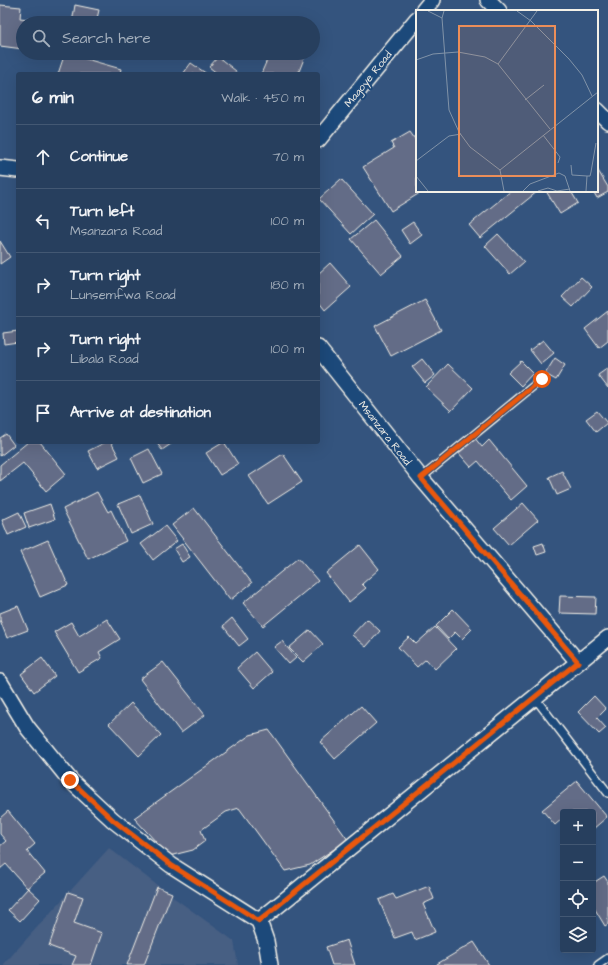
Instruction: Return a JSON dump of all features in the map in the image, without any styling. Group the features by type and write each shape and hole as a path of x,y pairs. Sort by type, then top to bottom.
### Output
{"street":[{"path":"424,10 432,0"},
{"path":"488,0 498,10"},
{"name":"Magoye Road","path":"320,138 416,20"},
{"path":"598,111 608,121"},
{"path":"0,168 16,170"},
{"name":"Msanzara Road","path":"320,351 421,478 578,662"},
{"path":"259,921 608,638"},
{"path":"0,682 5,696 27,727 70,780 113,820 171,865 259,921 266,941 270,965"}],"lane":[{"path":"421,478 542,379"},
{"path":"534,698 608,793"},
{"path":"598,965 608,958"}],"shaded area":[{"path":"109,848 166,892 234,941 238,965 3,965"}],"building":[{"path":"0,5 21,7 20,16 16,16 16,48 0,46"},
{"path":"75,5 99,10 98,16 73,16"},
{"path":"63,60 90,60 121,69 120,72 59,72"},
{"path":"215,60 222,60 236,71 215,72 209,67"},
{"path":"267,60 303,60 299,72 262,72"},
{"path":"191,63 204,72 184,72"},
{"path":"410,132 416,141 416,192 421,192 391,211 363,167 394,148 391,143"},
{"path":"598,171 608,187 608,192 597,198 594,192 598,192"},
{"path":"341,179 373,214 351,234 320,200 320,198"},
{"path":"510,192 537,192 480,238 469,225"},
{"path":"547,192 574,192 572,193 578,203 560,214"},
{"path":"374,220 403,256 381,274 351,239"},
{"path":"413,222 422,235 410,244 401,230"},
{"path":"498,234 524,262 510,274 485,246"},
{"path":"0,241 10,257 0,264"},
{"path":"330,263 351,287 325,310 320,304 320,272"},
{"path":"581,277 592,287 573,307 562,297"},
{"path":"425,300 441,330 391,356 375,326"},
{"path":"608,311 608,341 599,348 585,329"},
{"path":"16,331 16,342 4,344 3,333"},
{"path":"543,340 554,353 541,364 530,350"},
{"path":"555,358 565,365 556,380 545,374"},
{"path":"422,359 435,375 425,383 412,367"},
{"path":"521,361 533,373 521,386 508,373"},
{"path":"448,364 473,388 451,411 426,387"},
{"path":"608,368 608,388 598,375"},
{"path":"597,411 607,423 596,432 586,419"},
{"path":"6,434 14,445 0,456 0,438"},
{"path":"474,437 482,447 489,440 527,486 511,500 478,461 471,467 457,451"},
{"path":"26,444 42,444 66,474 46,491 23,463 0,481 0,465"},
{"path":"102,444 112,444 119,457 97,468 88,451"},
{"path":"158,444 171,444 162,450"},
{"path":"221,444 225,444 238,464 220,475 206,453"},
{"path":"149,449 162,474 143,483 131,458"},
{"path":"283,454 302,482 268,504 249,476"},
{"path":"562,471 571,489 557,495 549,477"},
{"path":"97,492 108,512 111,510 126,541 88,559 63,509"},
{"path":"140,495 153,524 131,534 118,504"},
{"path":"523,503 538,520 509,545 494,528"},
{"path":"50,504 55,519 29,528 24,513"},
{"path":"194,508 252,583 230,600 172,525"},
{"path":"19,512 26,527 8,535 2,520"},
{"path":"165,526 177,541 153,560 141,544"},
{"path":"48,540 68,585 40,597 20,552"},
{"path":"543,543 546,552 537,555 534,546"},
{"path":"182,544 190,557 182,562 174,549"},
{"path":"360,545 379,569 362,584 366,588 349,602 326,573"},
{"path":"298,558 318,581 263,626 243,603"},
{"path":"560,596 596,597 595,614 559,613"},
{"path":"18,606 28,630 7,638 0,620 0,613"},
{"path":"453,609 472,629 462,639 455,632 448,639 436,626"},
{"path":"232,618 248,639 239,646 223,626"},
{"path":"107,619 120,639 99,652 102,658 78,672 54,632 71,622 79,636"},
{"path":"367,619 380,631 366,647 352,635"},
{"path":"435,627 456,649 435,669 426,659 417,667 398,647 409,637 416,644"},
{"path":"310,630 323,644 303,662 289,648"},
{"path":"282,641 296,658 289,664 274,647"},
{"path":"255,652 272,672 254,688 237,668"},
{"path":"42,658 55,676 34,692 21,674"},
{"path":"163,662 205,715 181,733 140,679"},
{"path":"594,696 606,709 597,718 606,728 599,734 578,712"},
{"path":"131,703 161,735 139,756 109,724"},
{"path":"361,706 376,723 335,759 320,742"},
{"path":"269,730 348,840 310,865 285,871 239,808 226,812 201,830 205,841 193,850 169,856 134,818 250,735"},
{"path":"577,781 607,817 596,826 596,809 560,809 560,821 555,825 542,810"},
{"path":"8,811 35,844 27,851 45,873 27,888 6,864 0,869 0,846 6,841 0,834 0,818"},
{"path":"604,876 608,882 608,924 605,926 596,911 596,881"},
{"path":"429,886 434,899 423,904 435,932 415,940 412,932 395,938 379,900 393,894 396,899"},
{"path":"157,887 172,893 144,965 127,965"},
{"path":"28,888 40,899 20,921 8,910"},
{"path":"68,892 83,897 74,923 102,933 91,965 72,965 76,956 49,946"},
{"path":"347,940 355,965 332,965 326,947"},
{"path":"474,942 489,965 437,965 437,964"}],"route":[{"path":"70,780 113,820 171,865 259,921 578,662 421,478 542,379"}]}
